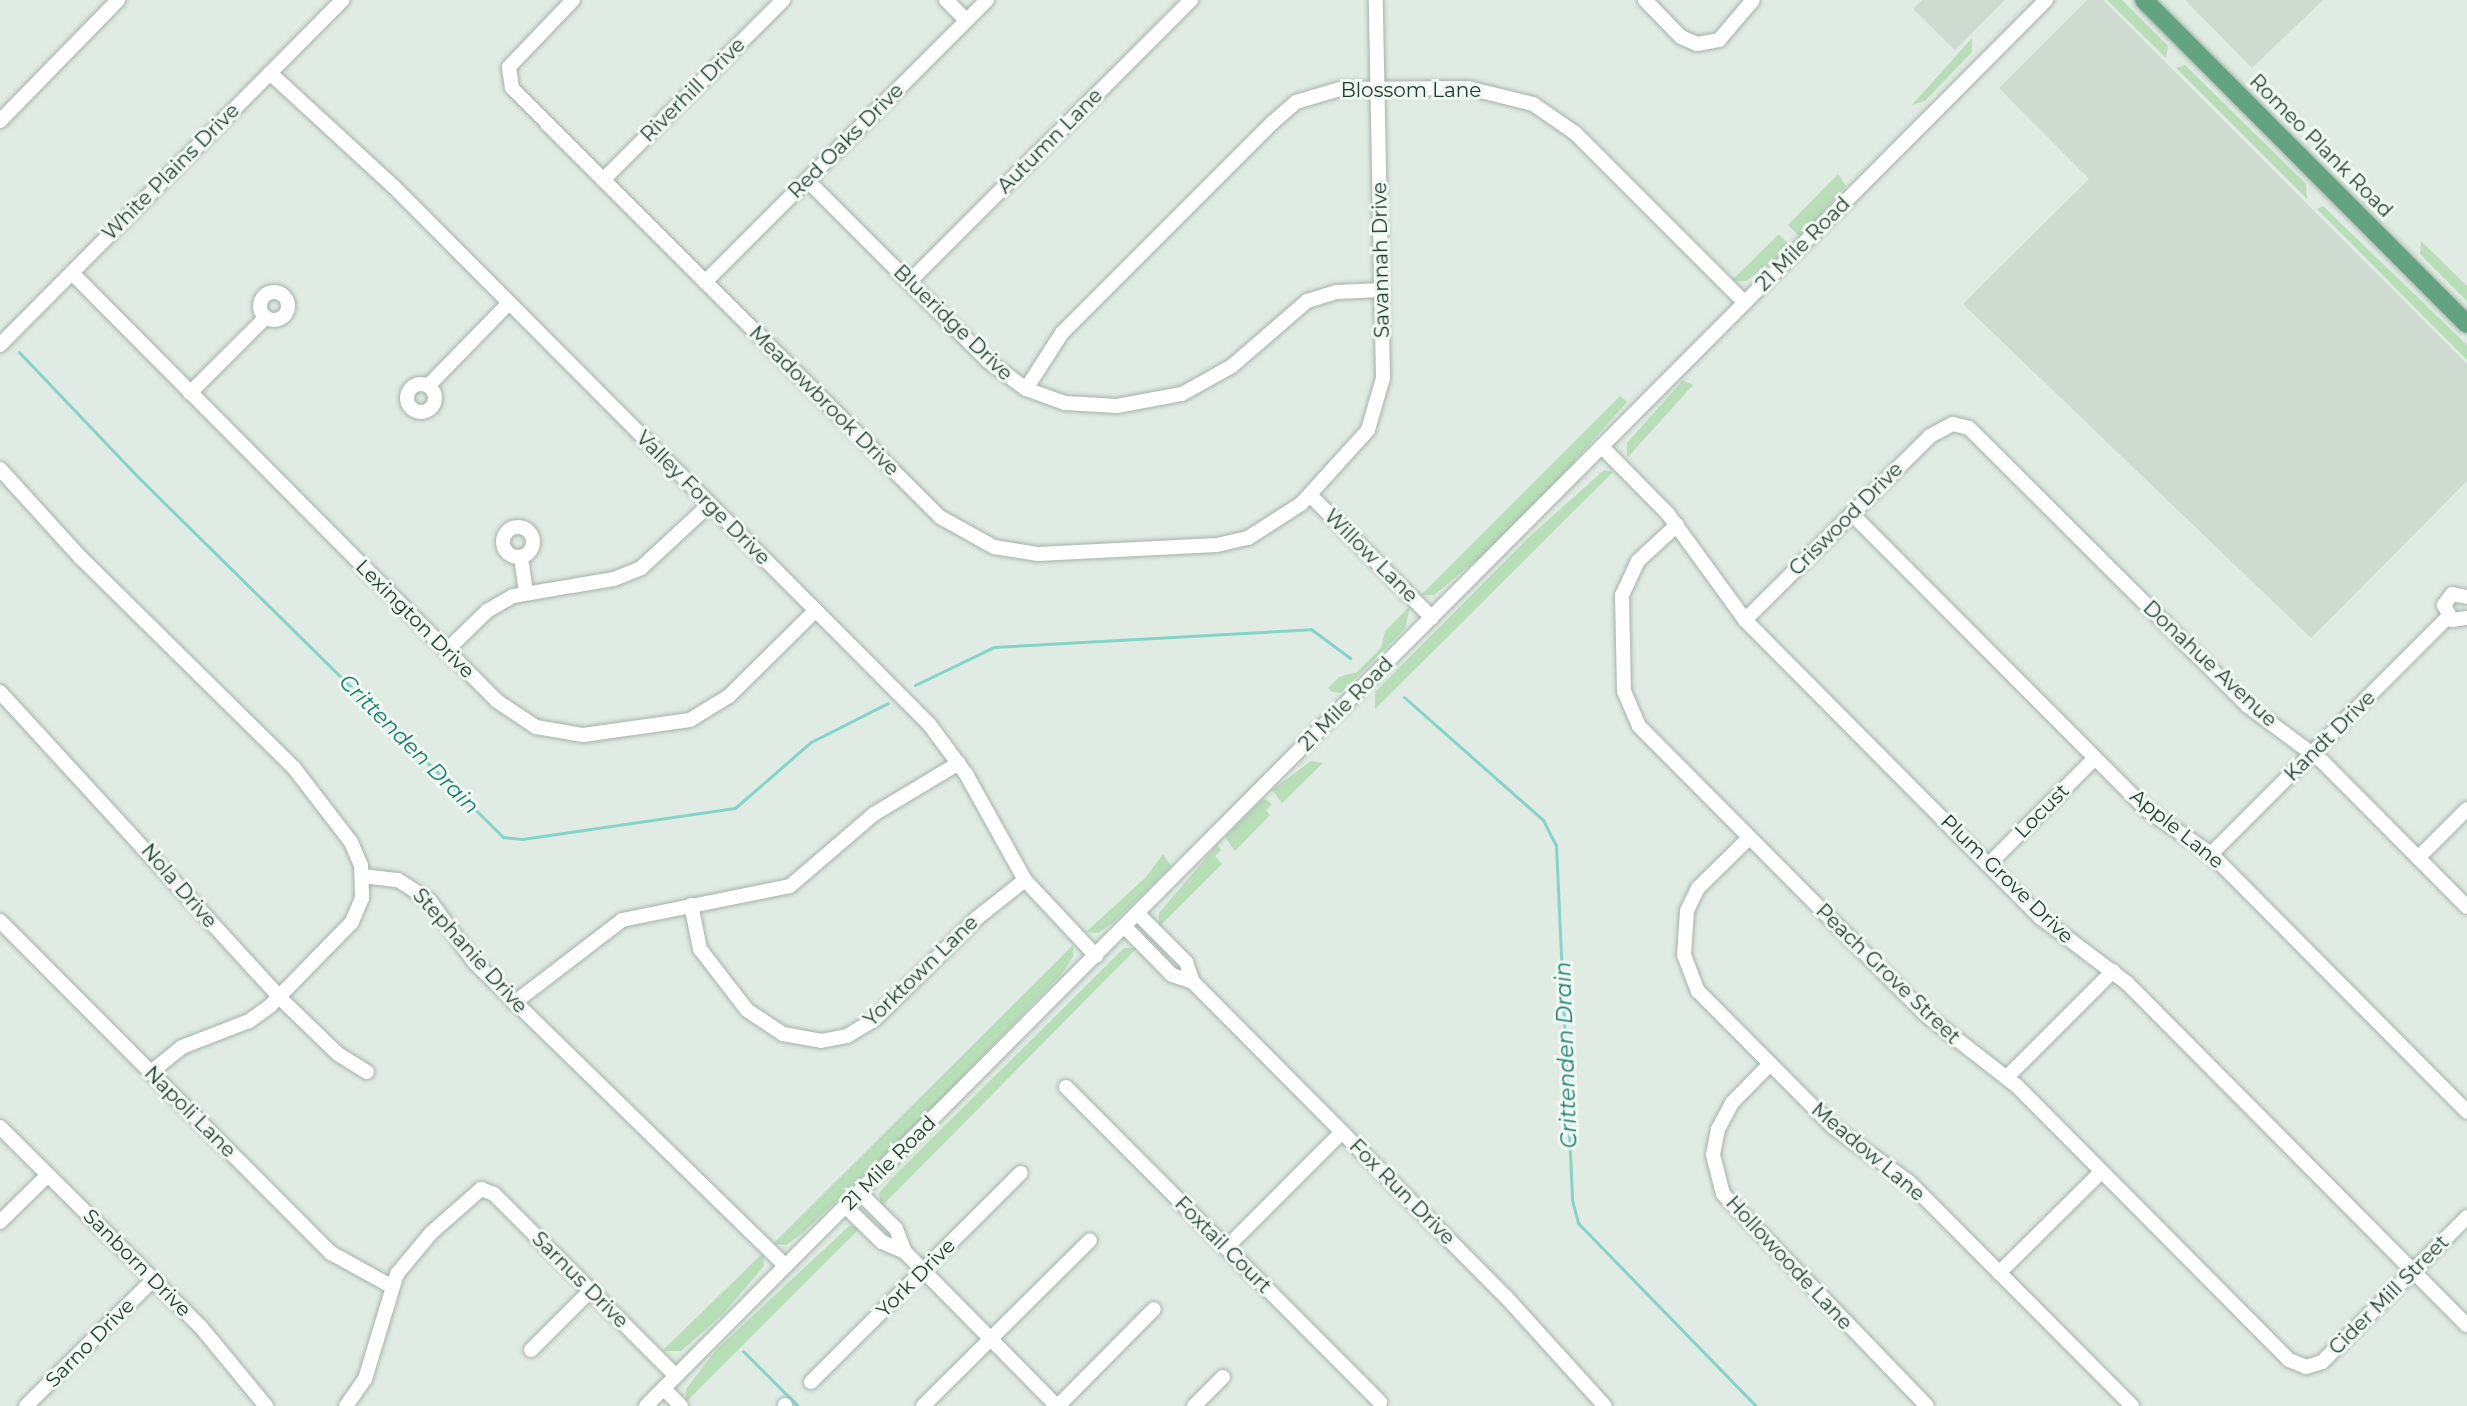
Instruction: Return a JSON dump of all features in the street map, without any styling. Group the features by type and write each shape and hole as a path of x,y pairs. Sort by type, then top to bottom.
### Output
{"main road":[{"name":"Romeo Plank Road","path":"2144,0 2467,324"}],"street":[{"path":"0,121 118,0"},
{"name":"White Plains Drive","path":"0,345 343,0"},
{"name":"Meadowbrook Drive","path":"573,0 513,60 507,74 512,88 940,517 994,547 1038,554 1217,545 1261,532 1310,495"},
{"name":"Riverhill Drive","path":"603,180 783,0"},
{"path":"946,0 966,20"},
{"name":"Red Oaks Drive","path":"705,282 987,0"},
{"name":"Autumn Lane","path":"909,282 1191,0"},
{"name":"Savannah Drive","path":"1310,495 1358,446 1375,415 1383,378 1376,0"},
{"path":"1645,0 1681,37 1705,44 1719,40 1753,0"},
{"name":"21 Mile Road","path":"650,1404 2046,0"},
{"name":"Valley Forge Drive","path":"270,73 509,303 929,724 959,763 1025,880 1096,956"},
{"name":"Blossom Lane","path":"1026,389 1062,333 1284,111 1325,91 1485,89 1548,112 1745,303"},
{"name":"Blueridge Drive","path":"807,180 988,361 1026,389 1079,406 1163,400 1216,378 1307,301 1336,292 1382,290"},
{"name":"Lexington Drive","path":"72,273 447,650 522,721 549,732 598,734 675,723 705,714 816,610"},
{"path":"429,385 509,303"},
{"path":"190,393 266,317"},
{"name":"Criswood Drive","path":"1745,620 1930,436 1953,424"},
{"name":"Donahue Avenue","path":"1953,424 1975,433 2258,716 2313,753 2467,907"},
{"name":"Plum Grove Drive","path":"1602,447 1677,525 1745,620 2055,930 2113,971 2467,1325"},
{"path":"0,469 81,558 300,774 351,842 363,876 352,922 279,997 249,1021 182,1047 151,1072"},
{"name":"Willow Lane","path":"1310,495 1432,618"},
{"path":"447,650 487,611 526,593 628,574 654,559 710,504"},
{"name":"Apple Lane","path":"1852,514 2158,820 2211,854 2467,1112"},
{"name":"Peach Grove Street","path":"1677,525 1638,561 1625,585 1624,691 1639,726 1937,1026 2007,1077 2289,1360 2306,1367"},
{"path":"521,557 526,593"},
{"name":"Kandt Drive","path":"2211,854 2448,617 2444,605 2448,597 2467,597"},
{"path":"2448,617 2467,618"},
{"name":"Nola Drive","path":"0,692 279,997 338,1054 367,1072"},
{"name":"Locust","path":"1988,865 2095,758"},
{"path":"514,1003 610,926 649,911 790,886 874,814 959,763"},
{"path":"2418,858 2467,809"},
{"name":"Meadow Lane","path":"1749,838 1691,899 1684,955 1698,991 1842,1134 1895,1169 2132,1406"},
{"name":"Stephanie Drive","path":"363,876 398,880 420,892 464,950 514,1003 786,1266"},
{"name":"Yorktown Lane","path":"691,905 700,949 738,1001 770,1028 821,1041 847,1036 874,1020 977,918 1025,880"},
{"name":"Fox Run Drive","path":"1138,914 1186,962 1193,982 1506,1297 1547,1348 1605,1406"},
{"name":"Napoli Lane","path":"0,921 331,1253 391,1286"},
{"name":"Fox Run Drive","path":"1125,927 1172,975 1193,982"},
{"path":"2007,1077 2113,971"},
{"name":"Hollowoode Lane","path":"1770,1064 1732,1103 1718,1129 1713,1155 1723,1194 1927,1406"},
{"name":"Foxtail Court","path":"1066,1087 1380,1402"},
{"name":"Sanborn Drive","path":"0,1127 219,1346 262,1400"},
{"path":"1226,1248 1342,1132"},
{"path":"1999,1273 2101,1172"},
{"name":"York Drive","path":"811,1382 1021,1173"},
{"path":"0,1222 48,1175"},
{"name":"Sarnus Drive","path":"391,1286 418,1246 481,1189 494,1194 676,1376"},
{"path":"860,1193 896,1229 905,1252"},
{"path":"846,1207 882,1242 905,1252 1058,1406 1154,1309"},
{"name":"Cider Mill Street","path":"2306,1367 2322,1362 2467,1217"},
{"path":"923,1406 1090,1240"},
{"name":"Sarno Drive","path":"26,1406 153,1280"},
{"path":"346,1406 365,1379 391,1286"},
{"path":"531,1350 591,1290"},
{"path":"1194,1406 1223,1377"},
{"path":"664,1389 681,1406"},
{"path":"246,1406 262,1400"}],"shaded area":[{"path":"1922,0 2005,0 1955,50 1913,9"},
{"path":"2087,0 2103,0 2467,364 2467,481 2311,638 1963,304 2089,179 1999,88"},
{"path":"2185,0 2323,0 2252,68"}],"green space":[{"path":"2107,0 2122,0 2168,46 2166,58"},
{"path":"1972,38 1972,52 1925,101 1912,105"},
{"path":"2185,65 2306,184 2307,199 2176,68"},
{"path":"1838,174 1846,186 1802,236 1797,234 1788,225"},
{"path":"2323,206 2467,345 2467,360 2317,209"},
{"path":"1779,234 1791,247 1787,252 1746,281 1731,281"},
{"path":"2421,241 2467,286 2467,301 2420,254"},
{"path":"1683,380 1693,385 1627,458 1627,443"},
{"path":"1620,396 1627,402 1562,475 1479,558 1434,595 1421,595"},
{"path":"1604,470 1613,472 1375,709 1375,692 1528,538"},
{"path":"1410,606 1405,629 1341,693 1332,692 1328,688 1339,677 1357,672 1381,648 1385,631"},
{"path":"1311,761 1323,763 1282,803 1272,790"},
{"path":"1264,798 1272,804 1266,810 1270,815 1235,851 1225,837"},
{"path":"1217,845 1221,850 1215,856 1222,864 1159,927 1159,913"},
{"path":"1163,854 1171,866 1113,923 1098,933 1086,932 1145,878"},
{"path":"1073,945 1073,957 1061,975 917,1123 803,1233 786,1245 773,1244"},
{"path":"1124,948 1137,948 881,1207 879,1193 892,1178"},
{"path":"849,1226 860,1228 685,1403 686,1389 716,1350"},
{"path":"763,1253 764,1266 722,1315 681,1351 662,1351"}],"waterway":[{"name":"Crittenden Drain","path":"19,352 138,477 503,837 522,839 735,808 811,742 888,703"},
{"name":"Crittenden Drain","path":"915,685 994,647 1311,629 1350,658"},
{"name":"Crittenden Drain","path":"1404,697 1543,820 1556,845 1572,1200 1578,1223 1756,1406"},
{"path":"743,1351 798,1406"}]}
